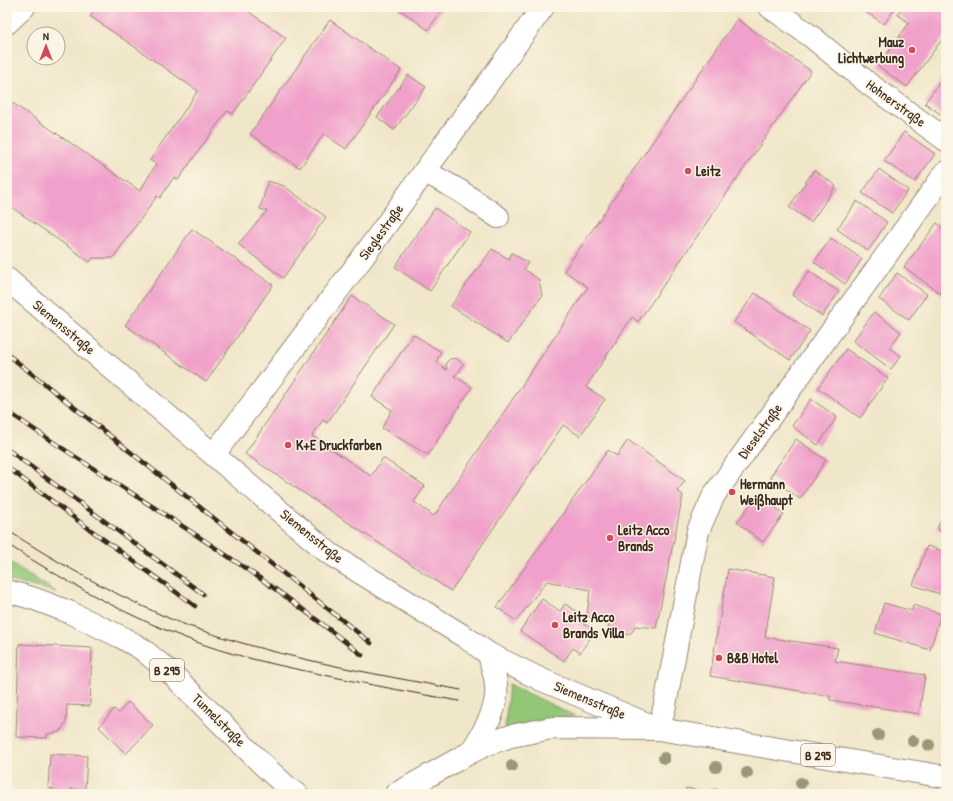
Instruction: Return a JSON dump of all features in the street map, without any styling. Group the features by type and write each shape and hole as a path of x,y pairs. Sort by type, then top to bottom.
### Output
{"main road":[{"path":"7,23 24,7"},
{"name":"Sieglestraße","path":"214,454 426,172 543,7"},
{"name":"Hohnerstraße","path":"775,9 869,84 946,140"},
{"path":"426,172 460,191 498,216"},
{"name":"Dieselstraße","path":"659,729 665,705 698,531 714,495 946,172"},
{"name":"Siemensstraße","path":"7,279 330,554 465,637 488,654 542,680 659,729"},
{"name":"Tunnelstraße","path":"7,591 35,599 69,612 121,637 142,649 173,675 261,763 288,788 297,794"},
{"path":"472,752 488,724 496,704 496,684 488,654"},
{"name":"Siemensstraße","path":"472,752 490,743 511,736 552,728 659,729 946,777"},
{"name":"B 295","path":"396,794 472,752"}],"green space":[{"path":"7,560 56,592 7,580"},
{"path":"509,684 575,716 505,728"}],"building":[{"path":"97,7 242,7 286,38 233,114 227,111 178,180 174,177 160,198 157,196 113,258 93,258 90,262 7,204 7,107 11,102 140,191 156,164 150,160 198,91 90,16"},
{"path":"396,7 444,7 428,30"},
{"path":"858,7 896,7 884,24"},
{"name":"Mauz Lichtwerbung","path":"902,7 946,7 946,34 907,87 878,66 909,23 897,14"},
{"path":"737,19 811,71 638,322 632,317 586,387 605,399 580,436 563,425 451,591 245,454 352,296 394,324 327,423 323,420 312,436 371,476 383,458 425,486 414,502 434,516 588,287 564,271"},
{"path":"330,20 401,70 346,149 324,134 300,168 250,134"},
{"path":"946,73 946,118 925,103"},
{"path":"408,75 426,87 394,130 377,117"},
{"path":"904,132 935,154 915,182 884,161"},
{"path":"879,169 908,190 892,213 862,193"},
{"path":"814,170 836,186 811,222 789,207"},
{"path":"268,181 284,186 326,217 283,278 238,244 267,211 260,209"},
{"path":"857,201 887,222 868,251 837,229"},
{"path":"435,208 470,232 430,291 395,267"},
{"path":"937,223 946,230 946,265 942,270 946,272 946,288 941,294 904,267"},
{"path":"192,229 273,285 206,382 125,325"},
{"path":"831,238 862,259 845,284 814,262"},
{"path":"492,249 509,259 512,253 528,263 524,269 539,280 542,296 508,343 451,306"},
{"path":"809,271 839,292 822,316 792,295"},
{"path":"897,273 927,294 909,320 879,299"},
{"path":"755,293 810,331 790,360 734,322"},
{"path":"874,312 901,332 889,348 901,356 891,369 853,341"},
{"path":"413,334 441,352 436,362 447,370 446,363 450,359 456,358 463,364 459,372 454,376 472,387 428,455 382,428 392,410 372,397"},
{"path":"846,349 888,378 860,418 818,388"},
{"path":"811,399 837,417 818,445 792,426"},
{"path":"796,439 826,460 800,499 770,477"},
{"name":"Leitz Acco Brands","path":"628,440 685,481 677,491 683,495 656,628 635,626 633,631 622,636 610,632 608,623 587,616 590,590 547,581 516,621 497,607 608,450 617,456"},
{"path":"758,494 784,514 763,542 737,522"},
{"path":"946,508 946,533 937,529"},
{"path":"927,546 946,552 946,596 913,585"},
{"path":"728,569 775,577 765,637 838,648 835,661 925,675 919,714 830,700 830,696 710,676"},
{"name":"Leitz Acco Brands Villa","path":"542,599 560,611 565,604 579,613 576,618 595,631 580,653 573,648 564,661 520,631"},
{"path":"884,603 912,611 913,605 941,614 930,650 875,633"},
{"path":"19,644 92,648 90,706 67,705 66,722 60,732 47,734 47,738 16,737"},
{"path":"128,702 153,725 126,754 99,727 114,709 119,713"},
{"path":"50,754 87,756 85,790 71,789 71,794 53,794 53,789 48,788"},
{"path":"686,788 709,793 709,790 716,789 726,794 684,794"}],"tram line":[{"path":"7,530 103,587 186,625 288,655 461,690"},
{"path":"7,544 110,604 164,629 220,650 282,666 459,701"}],"railway":[{"path":"7,354 371,643"},
{"path":"7,411 260,578 362,655"},
{"path":"7,449 203,594"},
{"path":"7,467 195,606"}],"place":[{"name":"Mauz Lichtwerbung","path":"912,50"},
{"name":"Leitz","path":"688,171"},
{"name":"K+E Druckfarben","path":"288,445"},
{"name":"Hermann Weißhaupt","path":"732,492"},
{"name":"Leitz Acco Brands","path":"610,538"},
{"name":"Leitz Acco Brands Villa","path":"555,625"},
{"name":"B&B Hotel","path":"719,658"}]}
